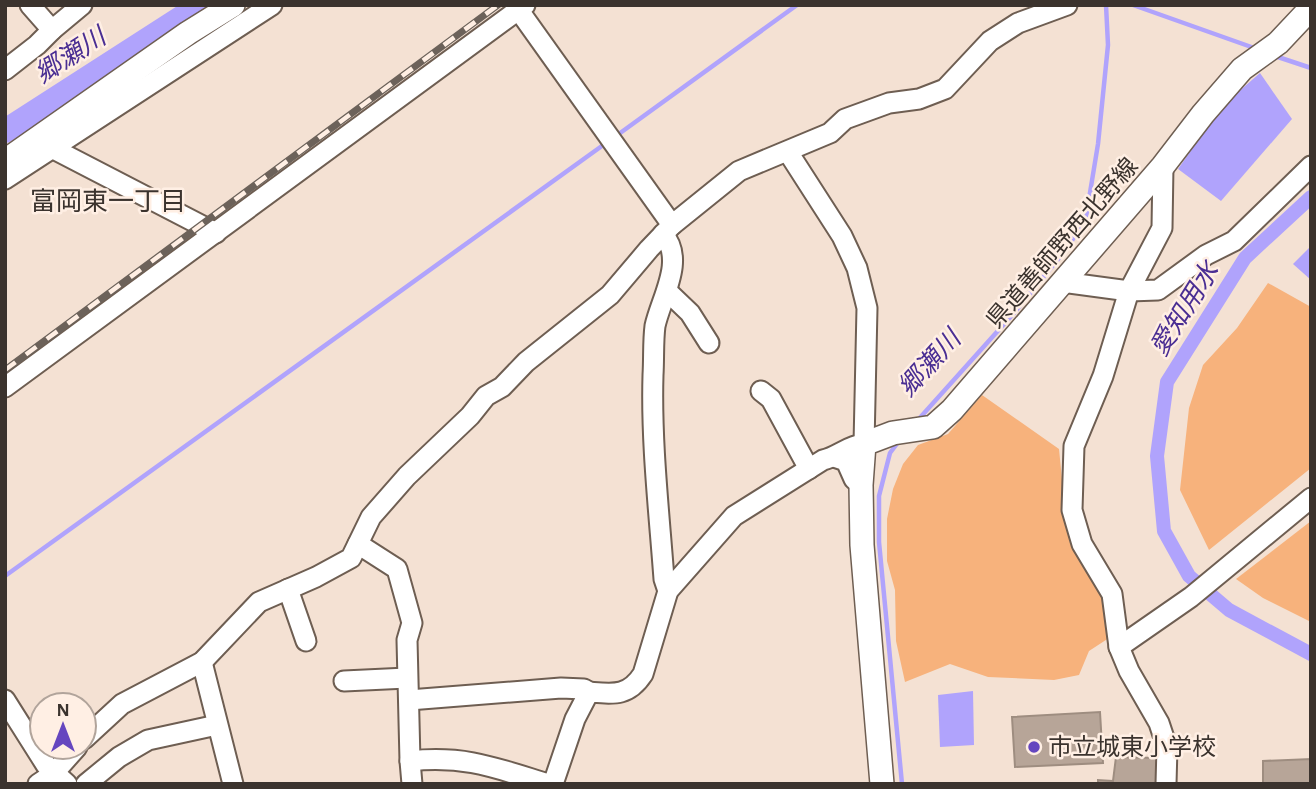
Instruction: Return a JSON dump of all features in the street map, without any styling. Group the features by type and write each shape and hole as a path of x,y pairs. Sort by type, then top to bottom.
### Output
{"main road":[{"path":"5,162 45,145 188,33 233,5"},
{"name":"県道善師野西北野線","path":"864,444 893,433 933,426 952,410 1242,69 1278,43 1311,8"},
{"path":"864,444 861,485 862,545 882,784"}],"street":[{"path":"30,5 52,30"},
{"path":"5,70 82,5"},
{"path":"5,179 45,145 272,5"},
{"path":"98,726 121,704 202,662 259,602 351,558 371,517 416,467 470,416 486,396 502,387 526,362 610,295 668,230 739,171 830,133 845,118 889,103 919,99 946,89 990,41 1018,23 1067,5"},
{"path":"5,387 520,7 612,138 668,230 672,267 656,326 652,404 667,591"},
{"path":"45,145 216,233"},
{"path":"409,700 561,688 618,694 636,684 643,674 667,591 734,516 823,460 834,457 851,446 864,444 867,308 857,268 842,236 788,152"},
{"path":"1166,784 1167,747 1159,723 1129,671 1119,647 1112,594 1082,544 1072,510 1072,480 1074,446 1103,376 1129,291 1162,228 1168,159"},
{"path":"1062,282 1129,291 1158,290 1206,255 1234,241 1311,166"},
{"path":"667,291 690,313 709,343"},
{"path":"761,391 771,399 809,469"},
{"path":"834,457 846,461 854,479 861,485"},
{"path":"1119,647 1191,597 1311,498"},
{"path":"358,544 397,569 412,624 407,640 412,784"},
{"path":"288,589 306,641"},
{"path":"202,662 233,784"},
{"path":"344,681 407,678"},
{"path":"410,761 440,758 480,762 551,784 575,719 589,692"},
{"path":"5,700 53,780 67,761"},
{"path":"86,784 119,757 148,740 217,725"}],"shaded area":[{"path":"1260,73 1292,119 1221,201 1178,169 1222,106"},
{"path":"1311,246 1311,280 1293,264"},
{"path":"1268,283 1311,307 1311,468 1209,550 1180,490 1189,408 1203,365 1237,328"},
{"path":"982,395 1059,449 1066,520 1105,600 1112,636 1089,651 1079,675 1054,680 988,677 950,664 905,682 896,641 895,590 887,561 887,519 893,489 903,464 918,445 948,434"},
{"path":"1311,521 1311,622 1263,598 1236,579"},
{"path":"973,691 974,745 940,747 938,695"}],"building":[{"path":"1100,712 1103,763 1015,767 1012,717"},
{"path":"1116,757 1158,758 1158,784 1098,784 1098,780 1113,781"},
{"path":"1311,759 1311,784 1263,784 1263,761"}],"waterway":[{"name":"郷瀬川","path":"5,131 201,5"},
{"path":"616,136 797,5"},
{"name":"郷瀬川","path":"917,421 1013,314 1068,247 1086,217 1098,144 1108,45 1106,5"},
{"path":"1133,5 1257,49"},
{"path":"1275,56 1311,68"},
{"path":"5,576 606,143"},
{"name":"愛知用水","path":"1311,197 1245,258 1167,382 1157,456 1164,531 1189,576 1229,610 1311,654"},
{"name":"郷瀬川","path":"899,441 890,453 879,496 879,542 902,784"}],"railway":[{"path":"5,370 498,5"}],"place":[{"name":"市立城東小学校","path":"1034,747"}],"district":[{"name":"富岡東一丁目","path":"108,201"}]}
